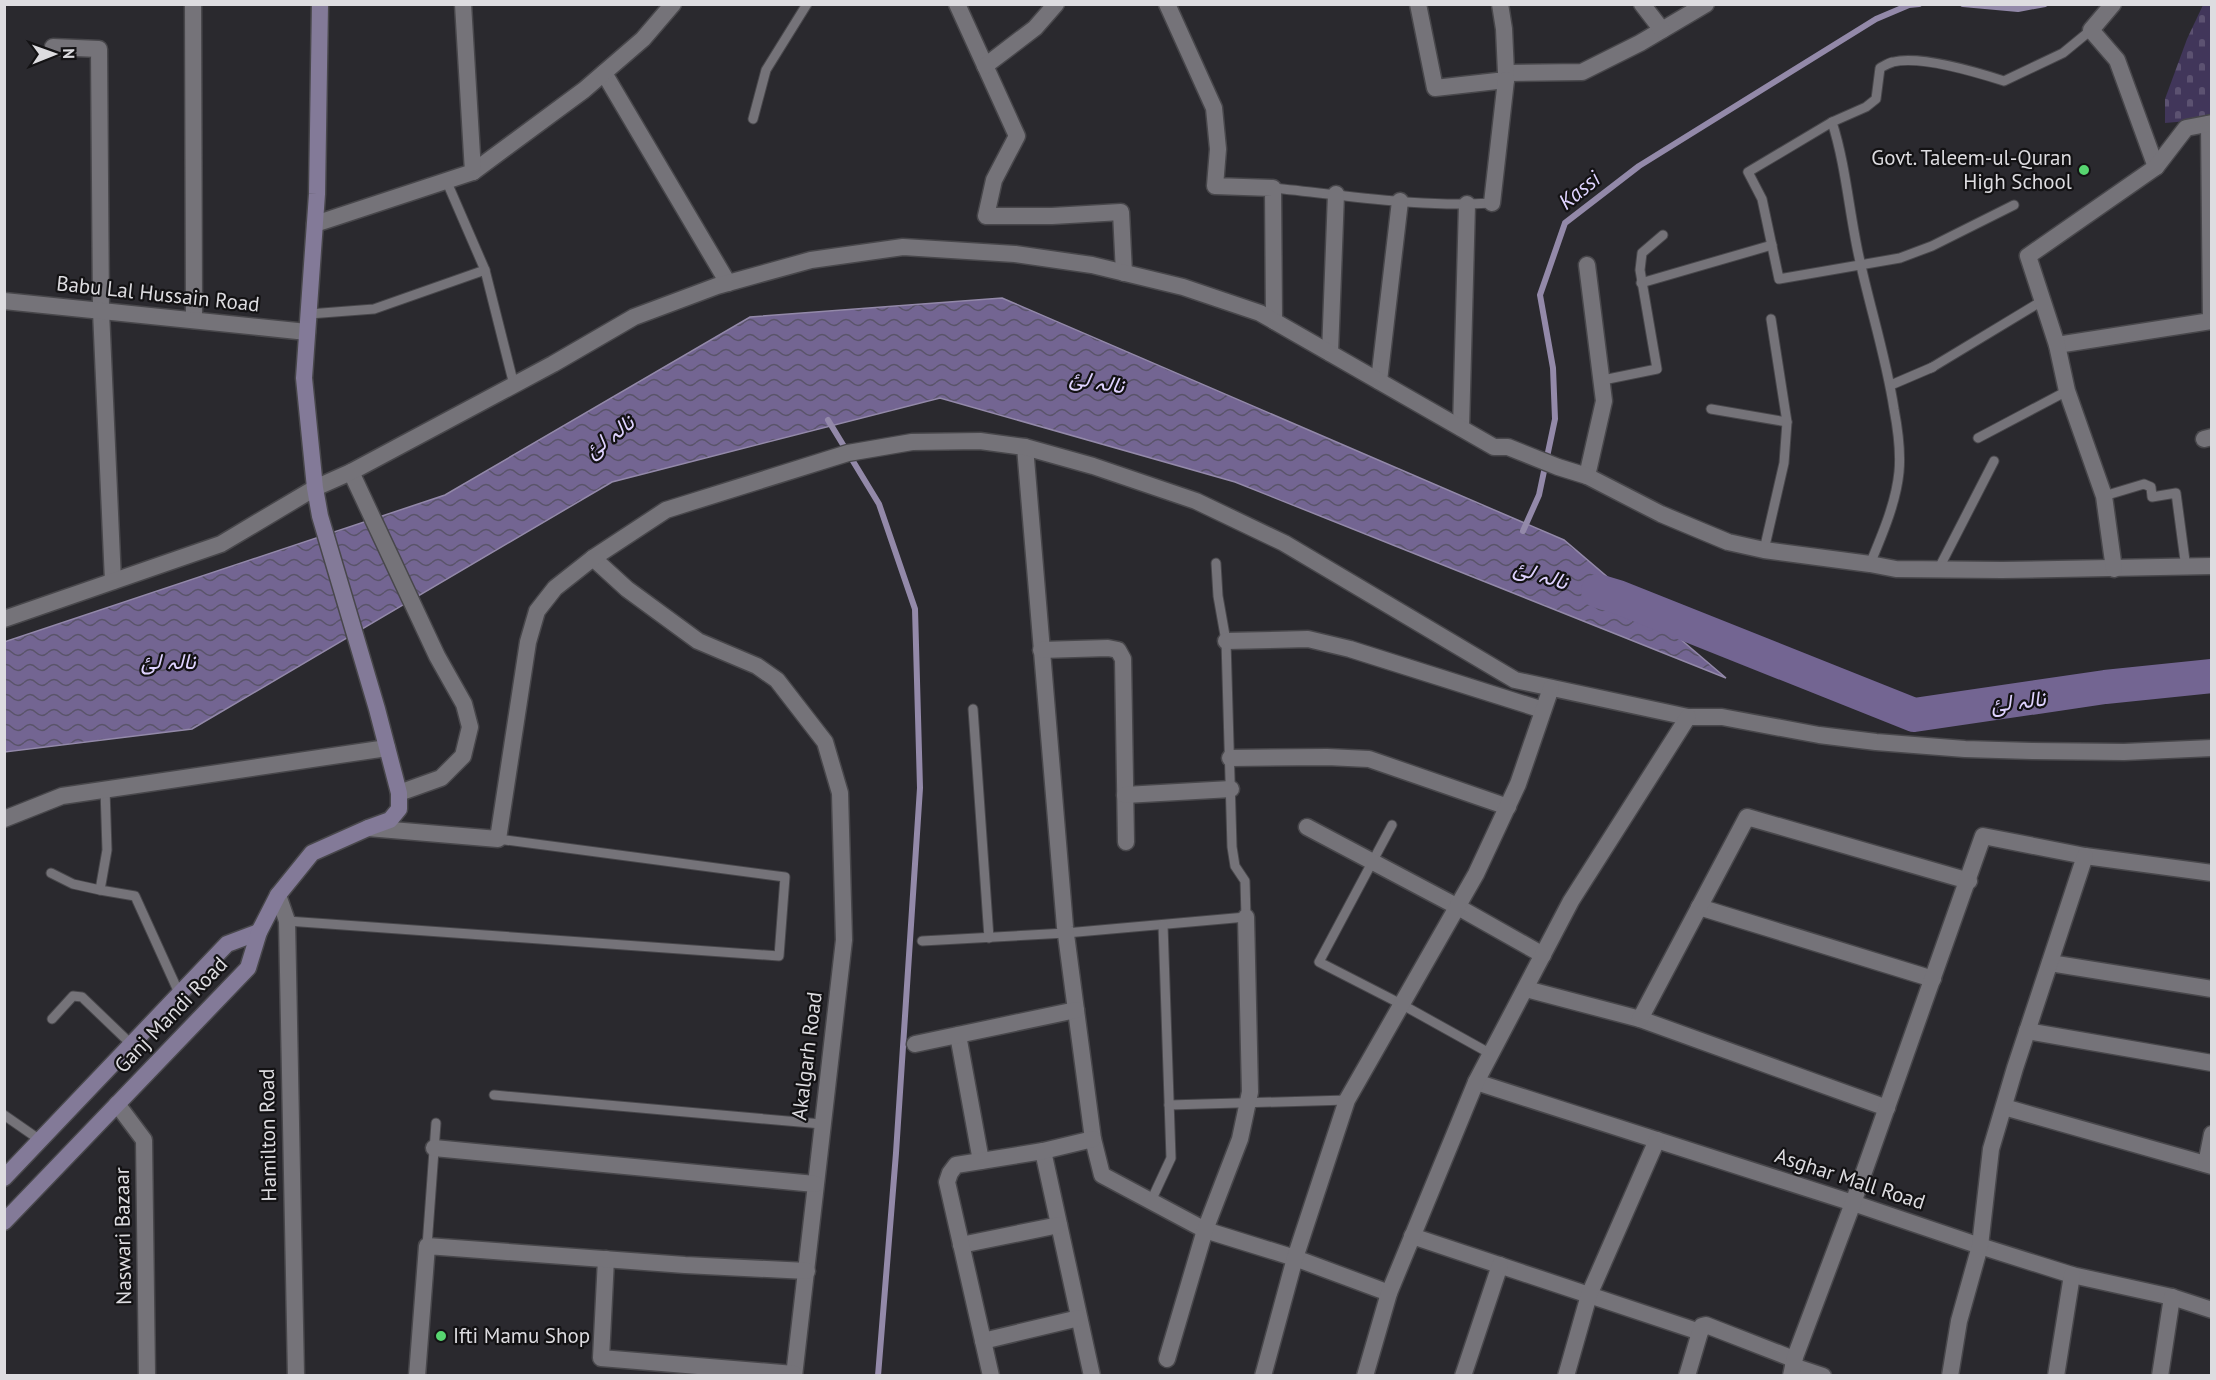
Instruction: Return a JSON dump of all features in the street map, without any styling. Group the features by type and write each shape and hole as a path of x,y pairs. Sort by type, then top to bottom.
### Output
{"main road":[{"path":"259,932 278,896 312,853 390,820 399,809 399,793 377,709 320,516 304,378 315,224 320,4"},
{"name":"Ganj Mandi Road","path":"4,1178 226,944 259,932"},
{"name":"Ganj Mandi Road","path":"4,1222 248,968 259,932"}],"street":[{"path":"193,4 194,320"},
{"path":"463,4 472,172"},
{"path":"315,224 472,172 584,90 643,39 673,4"},
{"path":"957,4 1017,136 994,180 986,216 1053,216 1122,212 1124,273"},
{"path":"985,66 1035,28 1056,4"},
{"path":"1167,4 1214,108 1218,149 1215,186 1274,188 1274,321"},
{"path":"1418,4 1435,88 1506,77 1582,72 1706,4"},
{"path":"1492,202 1506,77 1504,29 1500,4"},
{"path":"1642,4 1662,30"},
{"path":"2113,4 2091,30 2117,60 2156,167"},
{"path":"53,47 99,49 101,311 113,581"},
{"path":"604,73 728,283"},
{"path":"2056,345 2211,321 2210,124 2186,128 2156,167 2028,255 2056,345 2067,391 2104,496 2114,569"},
{"path":"1330,353 1336,194"},
{"path":"1378,381 1400,201"},
{"path":"1461,428 1467,204"},
{"path":"4,619 222,544 315,488 351,472 514,385 634,317 728,283 811,260 903,247 1016,254 1092,265 1183,287 1260,313 1494,447 1508,447 1587,476 1670,518 1728,542 1764,550 1896,569 2114,569 2211,566"},
{"path":"1587,265 1604,401 1587,476"},
{"name":"Babu Lal Hussain Road","path":"4,301 308,332"},
{"path":"368,828 498,839 528,642 537,611 555,588 593,558 666,510 848,453 912,442 980,441 1025,447 1093,466 1196,501 1284,543 1515,680 1688,717 1722,717 1819,735 1965,749 2124,752 2211,748"},
{"path":"1025,447 1066,933 1093,1139 1102,1175 1205,1230 1295,1258 1389,1293"},
{"path":"351,472 437,656 464,704 470,727 463,756 441,778 399,793"},
{"name":"Akalgarh Road","path":"593,558 627,589 698,641 756,666 777,680 825,742 840,793 844,940 794,1375"},
{"path":"1226,641 1308,639 1350,648 1543,710"},
{"path":"1041,650 1108,648 1118,650 1123,659 1126,842"},
{"path":"1263,1376 1295,1258 1347,1100 1476,874 1518,784 1551,688"},
{"path":"1365,1376 1389,1293 1476,1082 1571,901 1688,717"},
{"path":"4,819 62,796 387,748"},
{"path":"1230,759 1327,757 1369,759 1508,807"},
{"path":"1125,795 1231,789"},
{"path":"1640,1019 1747,816 1969,881"},
{"path":"1307,826 1543,955"},
{"path":"1793,1366 1969,881 1983,836 2085,856 2211,873"},
{"path":"1950,1376 1959,1321 1980,1246 1991,1149 2085,856"},
{"name":"Hamilton Road","path":"278,896 287,921 296,1376"},
{"path":"1699,907 1933,980"},
{"path":"1167,1359 1205,1230 1240,1139 1250,1092 1246,917"},
{"path":"2050,963 2211,989"},
{"path":"1526,990 1640,1019 1887,1108"},
{"path":"915,1044 1076,1010"},
{"path":"2027,1031 2211,1064"},
{"path":"958,1035 981,1161"},
{"name":"Asghar Mall Road","path":"1476,1082 2072,1275 2172,1297 2211,1310"},
{"name":"Naswari Bazaar","path":"117,1104 144,1140 147,1376"},
{"path":"2004,1107 2209,1165 2211,1134"},
{"path":"991,1376 947,1182 950,1173 956,1165 1043,1151 1093,1139"},
{"path":"1566,1376 1589,1295 1657,1140"},
{"path":"434,1148 815,1184"},
{"path":"1043,1151 1092,1376"},
{"path":"962,1245 1059,1225"},
{"path":"1412,1236 1700,1332"},
{"path":"417,1376 427,1246 807,1271"},
{"path":"606,1259 601,1358 794,1375"},
{"path":"1463,1376 1500,1265"},
{"path":"2056,1376 2072,1275"},
{"path":"2160,1376 2172,1297"},
{"path":"983,1341 1079,1318"},
{"path":"1687,1376 1702,1326 1706,1325 1791,1358 1793,1366"},
{"path":"1793,1366 1823,1376"}],"lane":[{"path":"753,119 766,70 807,4"},
{"path":"2014,205 1922,250 1900,258 1779,279 1762,199 1748,172 1832,122 1866,107 1876,99 1880,68 1893,62 1918,62 1968,69 2004,81 2063,53 2091,30"},
{"path":"1832,122 1842,153 1850,214 1891,385 1900,446 1899,475 1888,520 1870,564"},
{"path":"446,180 485,270 514,385"},
{"path":"1274,188 1400,201 1467,204 1492,202"},
{"path":"1603,380 1657,369 1640,270 1642,253 1663,235"},
{"path":"1641,283 1772,245"},
{"path":"309,314 374,309 485,270"},
{"path":"1891,385 1932,367 2042,301"},
{"path":"1764,550 1784,463 1787,422 1771,319"},
{"path":"1978,438 2067,391"},
{"path":"1711,410 1787,422"},
{"path":"1938,570 1994,461"},
{"path":"2104,496 2144,484 2151,487 2152,497 2176,493 2186,568"},
{"path":"922,941 1066,933 1246,917 1245,881 1235,866 1233,857 1226,641 1218,596 1216,563"},
{"path":"973,709 989,938"},
{"path":"100,890 107,850 105,789"},
{"path":"1392,825 1319,962 1491,1054"},
{"path":"287,921 779,956 785,877 498,839"},
{"path":"51,873 73,884 135,896 179,993"},
{"path":"1151,1201 1171,1158 1163,924"},
{"path":"52,1019 73,996 82,998 131,1044"},
{"path":"494,1095 822,1124"},
{"path":"1169,1105 1347,1100"},
{"path":"4,1115 40,1140"},
{"path":"427,1246 436,1123"}],"green space":[{"path":"2203,5 2211,5 2211,119 2165,123 2165,99 2187,39"}],"water":[{"name":"نالہ لئ","path":"1002,298 1564,540 1726,678 1235,482 940,398 612,482 192,729 5,752 4,642 445,495 750,317"}],"waterway":[{"name":"Kassi","path":"1523,531 1539,495 1555,419 1553,368 1540,295 1565,223 1639,166 1876,19 1909,5 1919,4"},
{"name":"Kassi","path":"1963,4 2018,9 2045,4"},
{"path":"828,420 879,504 915,609 920,788 896,1153 878,1376"},
{"name":"نالہ لئ","path":"1598,591 1914,715 2105,687 2212,676"}],"place":[{"name":"Govt. Taleem-ul-Quran High School","path":"2084,170"},
{"name":"Ifti Mamu Shop","path":"441,1336"}]}
